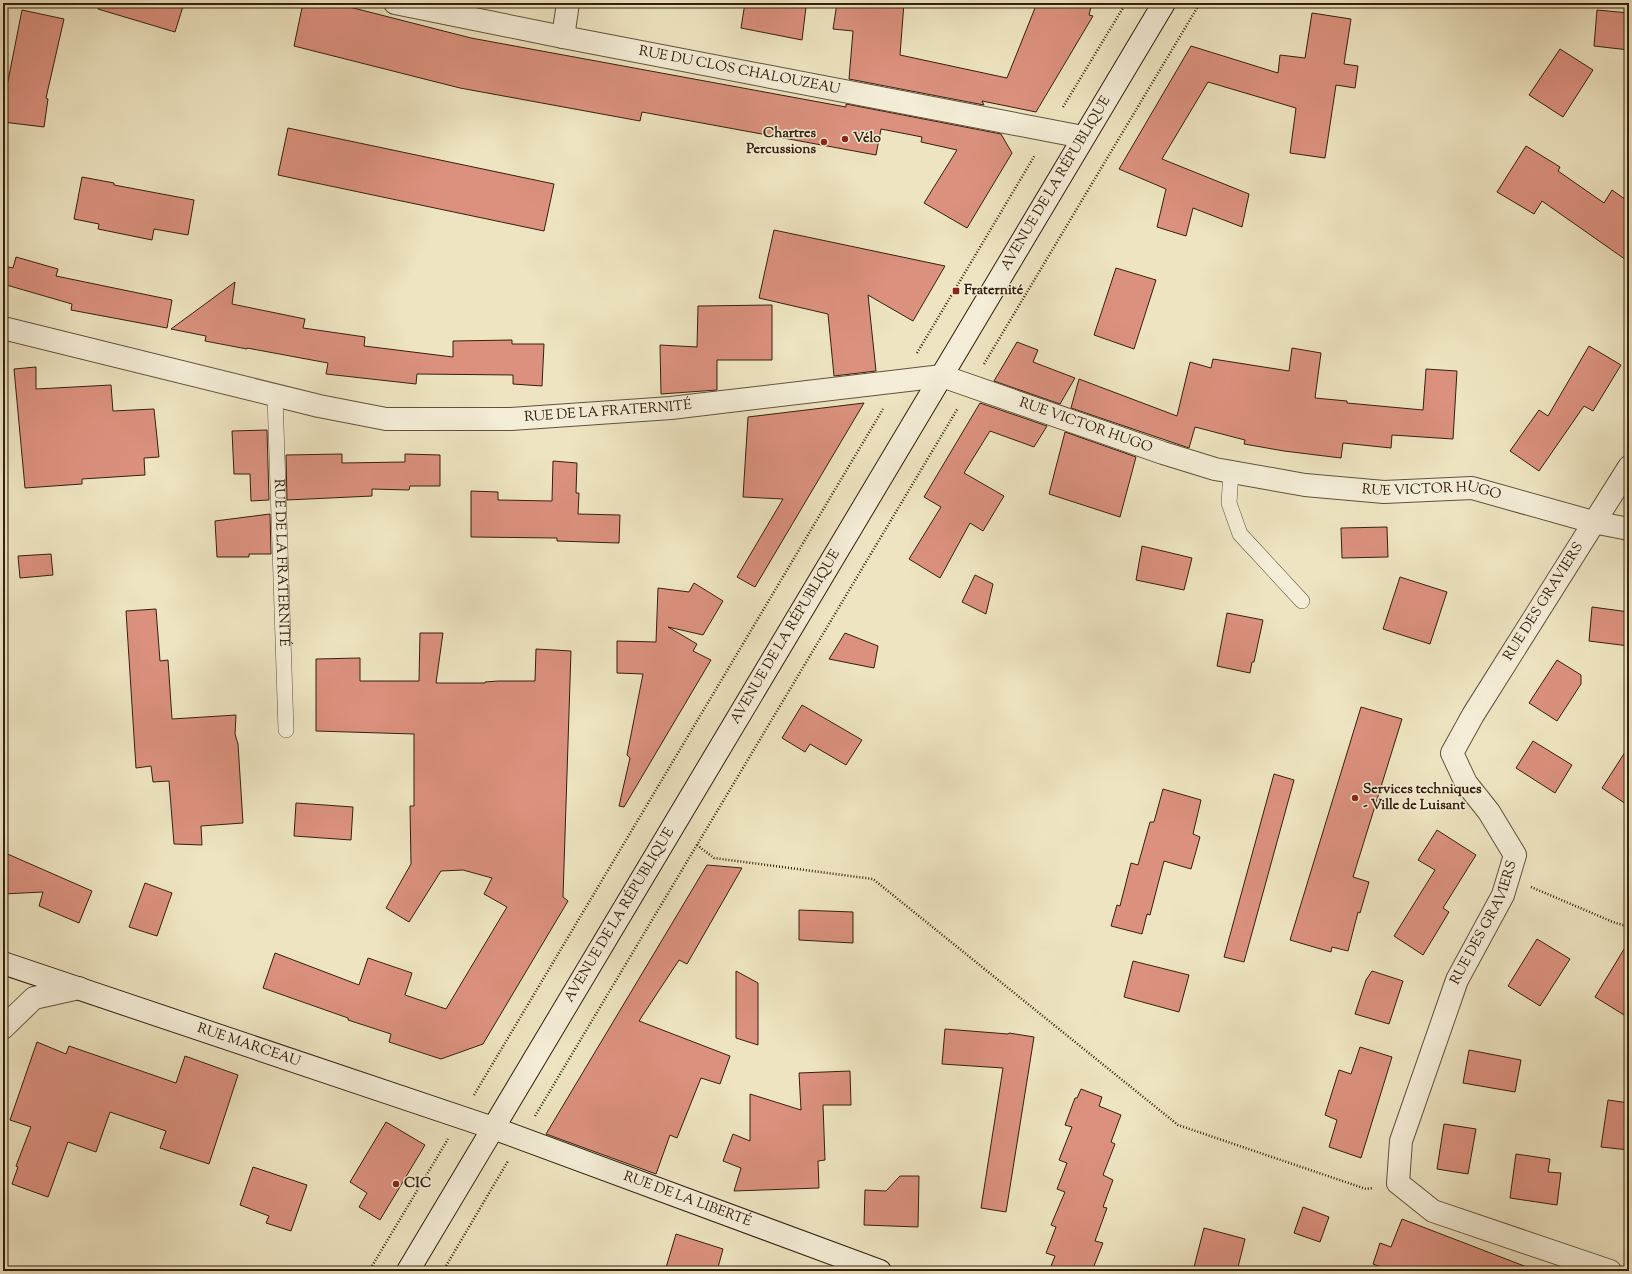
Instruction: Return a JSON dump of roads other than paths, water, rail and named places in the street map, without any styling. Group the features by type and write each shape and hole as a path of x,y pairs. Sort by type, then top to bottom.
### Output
{"street":[{"name":"RUE DU CLOS CHALOUZEAU","path":"395,3 563,37 1084,137"},
{"path":"563,37 568,3"},
{"name":"AVENUE DE LA RÉPUBLIQUE","path":"408,1271 1164,3"},
{"name":"RUE DE LA FRATERNITÉ","path":"3,328 275,396 386,419 511,419 672,408 942,376"},
{"name":"RUE VICTOR HUGO","path":"942,376 1163,453 1215,469 1305,485 1384,492 1472,488 1593,522 1629,529"},
{"name":"RUE DES GRAVIERS","path":"1610,1271 1432,1211 1398,1183 1401,1141 1457,980 1503,895 1515,855 1489,812 1466,783 1452,753 1472,715 1629,467"},
{"name":"RUE MARCEAU","path":"3,963 494,1128"},
{"path":"3,1028 34,998 79,988"},
{"name":"RUE DE LA LIBERTÉ","path":"494,1128 875,1270"}],"lane":[{"name":"RUE DE LA FRATERNITÉ","path":"275,396 286,730"},
{"path":"1231,472 1229,503 1240,534 1302,602"}],"place":[{"name":"Vélo","path":"845,139"},
{"name":"Chartres Percussions","path":"824,142"},
{"name":"Fraternité","path":"956,291"},
{"name":"Services techniques - Ville de Luisant","path":"1355,798"},
{"name":"CIC","path":"396,1184"}]}
